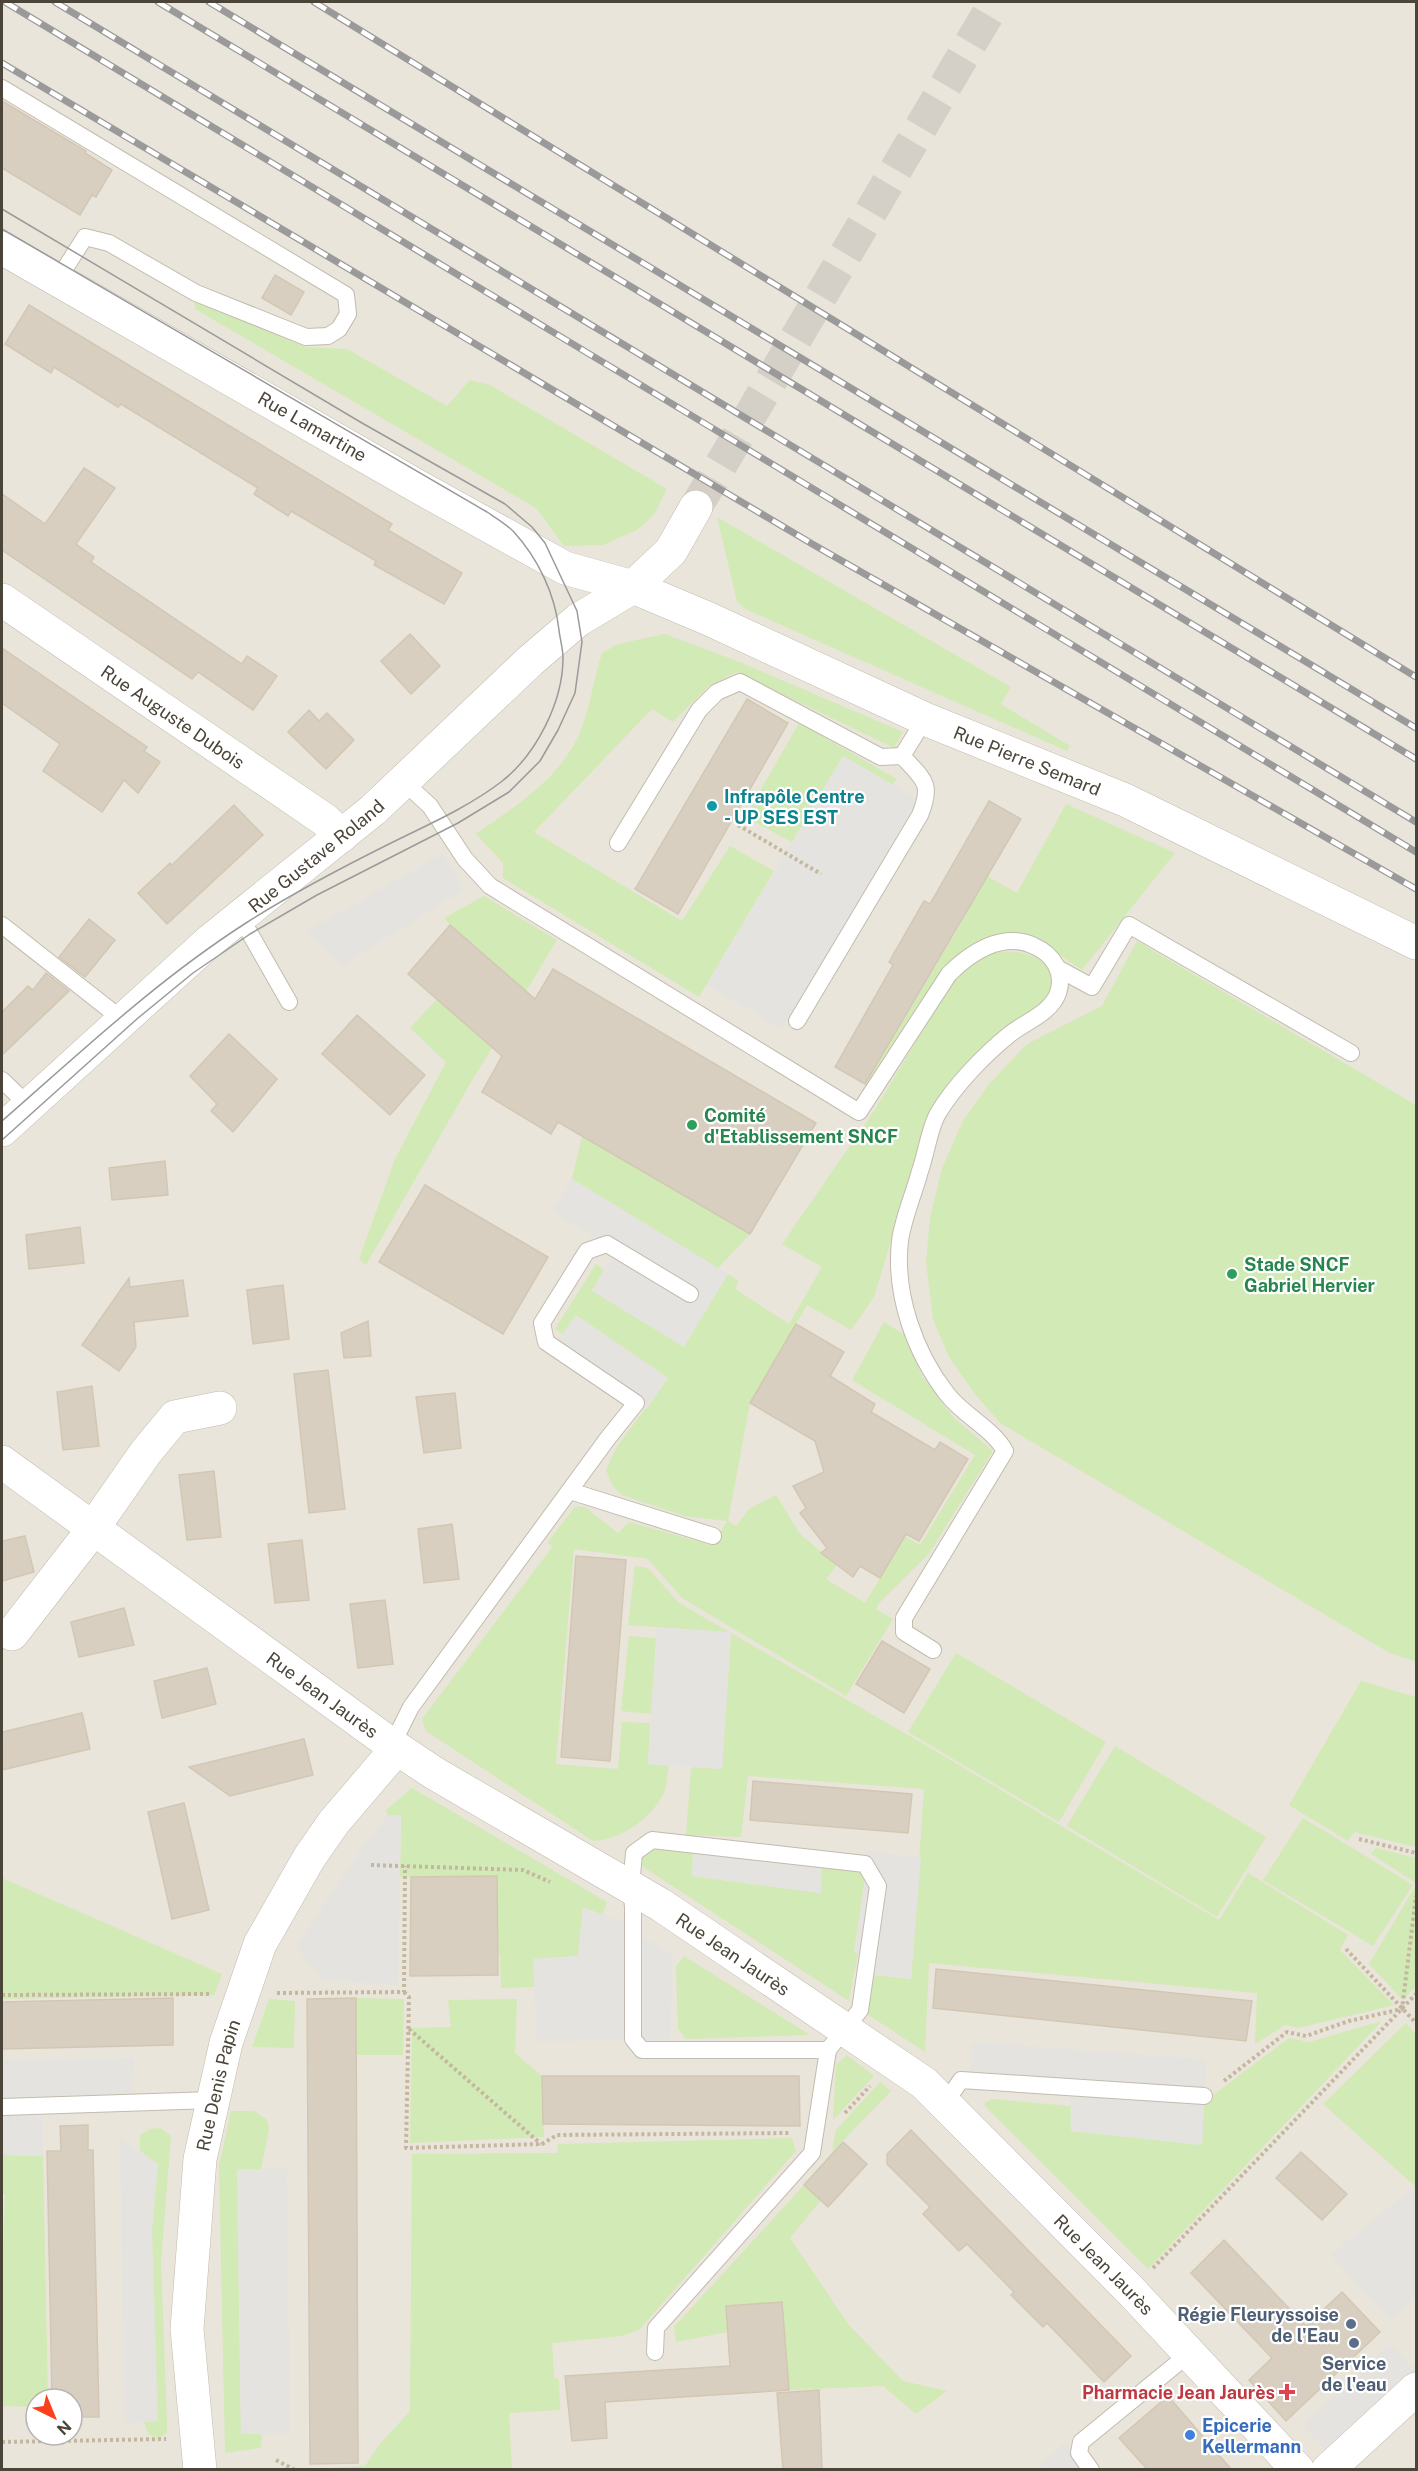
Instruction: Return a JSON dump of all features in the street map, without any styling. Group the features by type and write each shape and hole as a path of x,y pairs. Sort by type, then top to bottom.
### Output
{"street":[{"name":"Rue Lamartine","path":"2,248 407,480 566,568 633,586"},
{"name":"Rue Gustave Roland","path":"2,1130 124,1021 210,940 341,836 404,782 578,620 633,586 671,551 696,507"},
{"name":"Rue Pierre Semard","path":"633,586 925,719 1125,800 1416,943"},
{"name":"Rue Auguste Dubois","path":"2,600 325,820 341,836"},
{"path":"12,1634 94,1527 146,1452 175,1417 220,1408"},
{"name":"Rue Jean Jaurès","path":"2,1462 392,1745 434,1773 631,1887 837,2039 924,2083 1190,2353 1298,2469"},
{"name":"Rue Denis Papin","path":"198,2454 187,2329 200,2159 226,2043 255,1993 260,1944 309,1858 334,1822 387,1760 392,1745"},
{"path":"1328,2469 1416,2389"}],"lane":[{"path":"2,88 346,295 348,314 339,329 328,336 306,337 196,293 109,243 85,237 57,281"},
{"path":"618,843 699,710 717,692 740,682 881,757 902,756 923,778 928,796 920,815 797,1021"},
{"path":"902,756 925,719"},
{"path":"404,782 430,806 465,859 490,886 859,1112 949,974 975,952 994,943 1034,945 1053,959 1059,969 1061,979 1058,995 1047,1009 1010,1034 972,1069 937,1116 900,1241 901,1282 909,1320 924,1359 948,1396 981,1427 997,1438 1005,1451 904,1617 904,1632 933,1650"},
{"path":"240,916 289,1002"},
{"path":"2,925 124,1021"},
{"path":"1059,969 1092,987 1129,926 1351,1053"},
{"path":"2,1080 29,1106"},
{"path":"392,1745 411,1707 636,1403 546,1342 542,1323 587,1251 607,1244 690,1293"},
{"path":"570,1491 713,1536"},
{"path":"656,2352 656,2328 812,2153 837,2039 860,2010 878,1886 865,1864 652,1840 634,1853 631,1887 633,2039 642,2050 837,2039"},
{"path":"945,2103 961,2080 1204,2096"},
{"path":"2,2107 213,2100"},
{"path":"1091,2469 1079,2453 1081,2442 1190,2353"}],"path":[{"path":"738,825 821,874"},
{"path":"1359,1839 1416,1853"},
{"path":"371,1865 523,1870 553,1883"},
{"path":"404,1992 405,1866"},
{"path":"1402,2008 1416,1896"},
{"path":"1346,1948 1416,2023"},
{"path":"2,1995 404,1992 409,1997 406,2148 542,2144 557,2136 815,2133"},
{"path":"1146,2276 1416,1994"},
{"path":"1204,2096 1287,2032 1306,2036 1349,2020 1402,2008"},
{"path":"408,2029 542,2144"},
{"path":"2,2442 198,2454"},
{"path":"276,2460 295,2469"}],"shaded area":[{"path":"2,2 1416,2 1416,2469 2,2470"},
{"path":"843,756 918,799 782,1029 707,985"},
{"path":"442,854 465,889 343,965 307,931"},
{"path":"572,1179 728,1274 684,1347 592,1291 616,1250 552,1211"},
{"path":"576,1315 668,1378 646,1410 553,1347"},
{"path":"657,1627 731,1632 722,1769 648,1764"},
{"path":"388,1815 401,1815 398,1985 323,1980 296,1947 365,1844"},
{"path":"694,1843 822,1859 821,1893 692,1876"},
{"path":"869,1851 921,1858 911,1979 865,1974 868,1954 854,1952"},
{"path":"583,1907 633,1926 633,1932 673,1955 670,2039 537,2042 533,1959 578,1956"},
{"path":"972,2042 1206,2059 1202,2145 1071,2131 1070,2087 970,2081"},
{"path":"134,2058 131,2102 43,2105 43,2156 2,2155 2,2060"},
{"path":"120,2138 158,2164 152,2229 158,2421 125,2424"},
{"path":"237,2169 287,2169 290,2433 241,2434"},
{"path":"1416,2185 1416,2297 1391,2320 1331,2255"},
{"path":"1390,2344 1416,2372 1416,2389 1337,2462 1303,2426"},
{"path":"1065,2443 1079,2453 1091,2469 1039,2470 1038,2468"}],"green space":[{"path":"194,300 306,347 347,349 447,406 470,380 490,385 667,489 654,515 637,530 603,545 564,546 536,508 195,309"},
{"path":"717,517 1011,687 1001,704 1070,746 1067,751 747,610 737,602"},
{"path":"665,634 742,663 903,732 894,748 736,672 709,686 673,722 652,709 534,832 682,921 730,846 774,871 699,997 503,878 503,863 476,834 533,792 569,753 586,717 602,653 618,644"},
{"path":"799,723 897,779 892,785 843,756 792,842 745,817"},
{"path":"1066,804 1175,853 1082,970 1033,937 978,942 869,1086 865,1084 987,876 1017,893"},
{"path":"484,896 557,940 470,1084 366,1265 359,1259 395,1159 446,1062 410,1028 437,999 450,925 444,918"},
{"path":"1137,941 1416,1105 1416,1662 1388,1652 1000,1423 974,1393 949,1357 933,1319 926,1263 930,1218 942,1168 963,1121 989,1084 1027,1044 1102,1006"},
{"path":"1000,951 1024,953 1041,961 1054,973 1052,993 1044,1005 1010,1027 970,1059 930,1112 874,1297 851,1330 807,1305 750,1403 728,1521 736,1526 749,1509 776,1495 800,1534 837,1565 826,1579 865,1603 905,1537 920,1545 975,1455 852,1380 884,1322 905,1335 922,1376 954,1418 993,1451 928,1555 879,1603 876,1609 893,1619 846,1696 682,1598 648,1559 574,1549 556,1764 618,1769 622,1722 650,1723 648,1764 669,1766 664,1793 643,1819 614,1837 593,1841 426,1731 422,1719 553,1546 547,1543 575,1507 585,1507 618,1533 629,1522 713,1545 727,1521 684,1516 622,1495 612,1485 606,1470 616,1448 668,1378 576,1315 562,1334 555,1329 596,1264 604,1270 592,1290 683,1346 728,1274 739,1281 735,1289 789,1324 822,1267 782,1244 874,1111 954,979 978,959"},
{"path":"582,1136 750,1234 718,1268 572,1179"},
{"path":"635,1566 648,1568 679,1603 927,1746 1219,1920 1248,1873 1348,1935 1340,1950 1394,2005 1298,2028 1285,2025 1255,2044 1257,1993 929,1963 925,2052 867,2014 873,1975 911,1979 924,1789 748,1776 741,1837 686,1835 691,1767 722,1769 731,1633 628,1625"},
{"path":"629,1636 656,1638 651,1714 621,1711"},
{"path":"956,1653 1106,1742 1059,1822 908,1732"},
{"path":"1361,1681 1416,1697 1416,1847 1354,1832 1348,1841 1289,1805"},
{"path":"1115,1746 1266,1837 1217,1917 1067,1826"},
{"path":"412,1788 607,1902 602,1915 583,1908 578,1956 534,1959 534,1987 501,1988 500,1954 497,1953 496,1876 400,1877 401,1816 388,1815 386,1810"},
{"path":"1303,1818 1413,1885 1373,1946 1263,1880"},
{"path":"1376,1848 1416,1858 1416,1883 1371,1854"},
{"path":"651,1849 693,1851 692,1876 820,1893 822,1866 866,1873 854,1952 858,1953 849,2001 637,1863 639,1855"},
{"path":"2,1878 222,1974 214,1995 2,1999"},
{"path":"1416,1885 1416,1986 1403,2000 1369,1964"},
{"path":"684,1956 810,2035 686,2039 678,2029 676,1966"},
{"path":"356,1998 404,1999 403,2055 356,2055"},
{"path":"269,1999 295,2001 294,2048 252,2047"},
{"path":"517,1999 515,2053 542,2076 544,2137 410,2143 412,2028 451,2027 448,2000"},
{"path":"1382,2021 1148,2269 985,2106 985,2102 992,2099 1071,2106 1072,2131 1202,2145 1204,2102 1289,2038 1309,2042"},
{"path":"1406,2023 1416,2035 1415,2186 1323,2104"},
{"path":"847,2055 874,2076 833,2120 836,2065"},
{"path":"880,2082 891,2091 832,2152 836,2130"},
{"path":"231,2111 254,2111 267,2120 269,2130 261,2169 237,2170 241,2434 262,2434 261,2448 225,2453 219,2166"},
{"path":"160,2128 171,2136 161,2262 167,2433 158,2438 148,2434 144,2422 152,2229 158,2164 140,2151 140,2135 150,2129"},
{"path":"792,2138 796,2151 640,2329 622,2336 552,2343 554,2377 559,2380 560,2410 509,2413 512,2469 312,2469 365,2466 380,2444 410,2411 412,2154 557,2153 558,2144"},
{"path":"2,2155 43,2156 48,2387 24,2387 24,2407 2,2406 5,2194 2,2194"},
{"path":"804,2185 821,2200 790,2238 849,2325 903,2381 947,2391 916,2414 883,2386 789,2390 782,2302 726,2306 728,2332 676,2342 674,2327"}],"building":[{"path":"2,101 86,151 85,153 112,170 96,197 92,195 80,215 2,168"},
{"path":"275,275 304,292 291,315 262,298"},
{"path":"29,305 392,524 388,530 462,573 444,604 374,565 376,561 291,511 288,516 254,494 258,488 121,404 118,407 54,367 51,373 5,344"},
{"path":"84,468 115,488 76,544 94,557 91,562 242,664 247,656 277,676 253,710 198,672 192,679 2,550 2,494 45,524"},
{"path":"410,634 440,666 411,694 381,661"},
{"path":"2,648 147,747 144,751 160,762 138,793 124,780 102,812 43,771 60,744 2,703"},
{"name":"Infrapôle Centre - UP SES EST","path":"747,699 788,723 678,914 635,889"},
{"path":"309,710 319,721 327,713 354,740 326,769 288,732"},
{"path":"989,801 1021,819 865,1084 835,1067 893,965 889,962 924,901 930,904"},
{"path":"234,805 263,835 167,924 138,893 170,863 172,865"},
{"path":"89,919 115,940 85,977 59,957"},
{"path":"450,925 535,999 553,969 816,1123 750,1234 558,1122 551,1134 482,1092 502,1056 408,974"},
{"path":"46,973 69,991 2,1055 2,1012 28,986 33,990"},
{"path":"357,1015 425,1075 390,1115 322,1054"},
{"path":"229,1034 277,1079 233,1132 211,1111 217,1104 190,1076"},
{"path":"165,1161 168,1195 112,1200 109,1168"},
{"path":"425,1185 548,1257 503,1334 379,1262"},
{"path":"80,1227 84,1263 29,1269 26,1235"},
{"path":"129,1278 130,1287 183,1280 188,1316 134,1322 136,1347 119,1371 82,1345"},
{"path":"283,1285 289,1339 253,1344 247,1290"},
{"path":"368,1321 371,1356 344,1358 341,1333"},
{"path":"796,1324 844,1352 830,1376 875,1404 871,1412 935,1450 940,1442 968,1459 919,1541 906,1534 880,1578 860,1566 853,1577 821,1553 827,1548 800,1513 806,1508 793,1486 824,1472 815,1441 750,1403"},
{"path":"328,1370 345,1509 309,1513 294,1374"},
{"path":"92,1386 99,1446 63,1450 57,1392"},
{"path":"455,1393 461,1448 424,1453 416,1397"},
{"path":"214,1471 221,1537 187,1540 179,1475"},
{"path":"452,1524 459,1579 424,1583 418,1529"},
{"path":"25,1536 34,1572 2,1581 2,1541"},
{"path":"302,1540 309,1600 275,1603 268,1544"},
{"path":"576,1556 626,1560 610,1761 561,1757"},
{"path":"385,1600 393,1664 358,1668 350,1604"},
{"path":"124,1608 134,1645 79,1657 71,1622"},
{"path":"882,1641 930,1669 904,1713 856,1684"},
{"path":"207,1668 216,1704 162,1718 154,1681"},
{"path":"82,1713 90,1749 2,1770 2,1732"},
{"path":"304,1739 313,1775 230,1796 189,1767"},
{"path":"753,1781 912,1794 908,1833 750,1820"},
{"path":"184,1803 209,1910 172,1919 148,1812"},
{"path":"497,1876 498,1975 410,1976 411,1877"},
{"path":"936,1969 1252,2001 1246,2041 933,2008"},
{"path":"173,1998 173,2045 2,2049 2,2002"},
{"path":"356,1998 358,2463 310,2464 307,1999"},
{"path":"542,2076 799,2076 800,2126 543,2124"},
{"path":"88,2125 88,2150 93,2150 99,2417 84,2417 84,2387 52,2387 47,2151 61,2151 60,2126"},
{"path":"911,2130 1131,2356 1104,2382 1047,2323 1043,2327 1011,2295 1014,2292 967,2244 959,2251 923,2214 930,2207 887,2164 887,2154"},
{"path":"843,2142 867,2164 828,2207 804,2185"},
{"path":"1301,2152 1347,2194 1322,2220 1276,2178"},
{"path":"1224,2240 1306,2326 1342,2292 1380,2332 1286,2421 1249,2380 1272,2358 1191,2273"},
{"path":"782,2302 789,2390 605,2402 607,2438 572,2441 565,2376 730,2366 726,2306"},
{"path":"819,2390 822,2469 783,2469 777,2393"},
{"path":"1168,2396 1231,2469 1147,2469 1119,2438"}],"tunnel":[{"path":"696,507 995,2"}],"tram line":[{"path":"2,209 362,423 505,504 532,527 545,543 577,611 582,642 575,693 558,730 540,761 509,792 458,823 317,895 250,934 193,973 138,1018 2,1140"},
{"path":"2,229 487,512 507,526 530,553 544,577 554,603 563,658 558,692 545,726 536,743 514,771 501,782 431,824 298,892 213,945 120,1018 2,1121"}],"railway":[{"path":"5,2 1416,852"},
{"path":"55,2 1416,822"},
{"path":"158,2 1416,759"},
{"path":"209,2 1416,728"},
{"path":"314,2 1416,677"},
{"path":"2,63 814,545 1416,889"}],"place":[{"name":"Infrapôle Centre - UP SES EST","path":"712,806"},
{"name":"Comité d'Etablissement SNCF","path":"692,1125"},
{"name":"Stade SNCF Gabriel Hervier","path":"1232,1274"},
{"name":"Régie Fleuryssoise de l'Eau","path":"1351,2324"},
{"name":"Service de l'eau","path":"1354,2343"},
{"name":"Pharmacie Jean Jaurès","path":"1287,2392"},
{"name":"Epicerie Kellermann","path":"1190,2435"}]}
